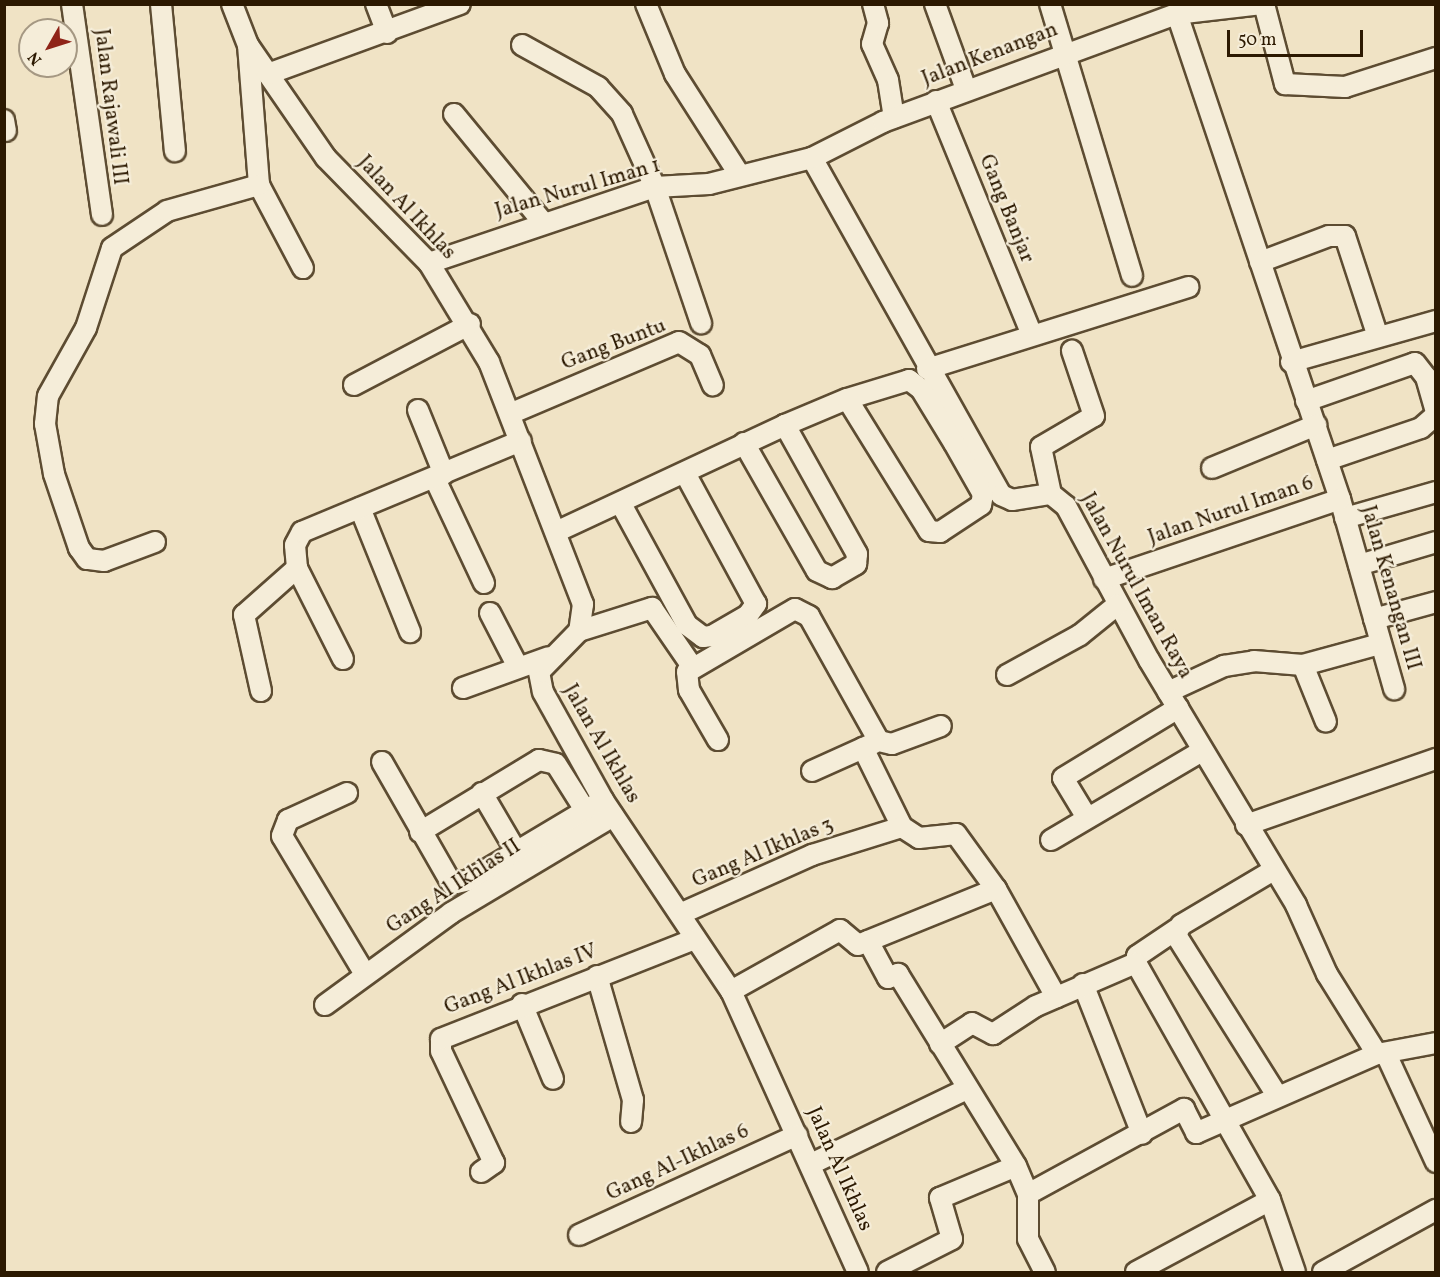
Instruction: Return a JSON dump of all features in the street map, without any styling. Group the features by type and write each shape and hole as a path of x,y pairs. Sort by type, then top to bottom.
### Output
{"street":[{"name":"Jalan Rajawali III","path":"72,4 102,215"},
{"path":"160,4 175,151"},
{"path":"232,4 248,45 259,185 303,268"},
{"path":"376,4 387,33"},
{"path":"268,74 387,33 460,4"},
{"path":"646,4 675,74 739,174"},
{"path":"873,4 878,23 872,44 888,80 894,118"},
{"path":"935,4 966,89"},
{"path":"1050,4 1061,52 1132,276"},
{"path":"1263,4 1285,84 1345,87 1436,58"},
{"name":"Jalan Kenangan","path":"812,158 894,118 1061,52 1177,14 1263,4"},
{"name":"Jalan Kenangan III","path":"1177,14 1291,362 1316,425 1343,509 1394,690"},
{"name":"Jalan Al Ikhlas","path":"248,45 326,158 429,263 470,324 512,413 582,597 579,631"},
{"path":"522,45 598,87 622,114 656,187 701,323"},
{"name":"Gang Banjar","path":"936,101 1032,335"},
{"path":"454,114 542,221"},
{"name":"Jalan Nurul Iman 1","path":"429,263 542,221 656,187 709,184 739,174 812,158"},
{"name":"Jalan Nurul Iman Raya","path":"812,158 927,369 1004,498 1051,494 1066,506 1117,605 1382,1054 1436,1162"},
{"path":"155,542 104,561 83,554 54,474 45,424 48,396 86,328 112,248 167,211 259,185"},
{"path":"1260,262 1329,236 1345,236 1377,337"},
{"path":"927,369 1188,287"},
{"path":"1291,362 1436,321"},
{"path":"354,386 470,324"},
{"name":"Gang Buntu","path":"512,413 679,342 700,355 713,385"},
{"path":"1051,494 1041,447 1090,423 1094,416 1072,351"},
{"path":"1306,401 1415,363 1426,377 1436,414 1421,428 1327,460"},
{"path":"558,531 621,504 785,425 847,399 900,381 916,384 980,489 981,505 940,532 928,531 847,399"},
{"path":"418,410 440,476 484,583"},
{"path":"744,443 817,572 832,578 856,564 857,554 785,425"},
{"path":"1212,468 1316,425"},
{"path":"343,659 297,568 295,545 302,532 521,441"},
{"path":"621,504 687,626 703,637 712,636 748,615 756,604 685,472"},
{"name":"Jalan Nurul Iman 6","path":"1104,579 1343,509 1436,492"},
{"path":"360,508 410,632"},
{"path":"1359,565 1436,542"},
{"path":"261,691 244,615 297,568"},
{"path":"1374,619 1436,602"},
{"path":"1007,675 1080,635 1117,605"},
{"path":"463,688 517,665 549,657 579,631 652,608 691,665 687,684 718,740"},
{"path":"691,665 792,610 804,610 871,745 902,827 919,838 964,838 996,889 1056,997"},
{"path":"490,613 517,665"},
{"path":"1086,816 1063,778 1224,666 1254,661 1303,665 1380,644"},
{"name":"Jalan Al Ikhlas","path":"549,657 539,672 543,692 608,808 731,991 858,1272"},
{"path":"1303,665 1326,722"},
{"path":"812,771 871,745 892,744 941,726"},
{"path":"1052,840 1086,816 1202,751"},
{"path":"420,832 482,793 546,759 556,764 585,810"},
{"path":"1246,825 1436,759"},
{"path":"382,762 420,832 452,884 518,853 585,810 608,808"},
{"path":"347,793 288,820 282,836 365,974"},
{"path":"482,793 518,853"},
{"name":"Gang Al Ikhlas II","path":"325,1005 451,913 608,808"},
{"name":"Gang Al Ikhlas 3","path":"680,914 812,855 902,827"},
{"path":"1272,871 1137,956 1136,963 1222,1119 1270,1200 1294,1272"},
{"path":"731,991 840,930 855,945 996,889"},
{"path":"1177,929 1201,981 1276,1094"},
{"name":"Gang Al Ikhlas IV","path":"482,1172 494,1163 439,1042 522,1004 695,939"},
{"path":"868,941 888,978 898,974 1016,1166 1028,1194 1028,1239 1045,1272"},
{"path":"940,1044 972,1023 993,1034 1056,997 1136,963"},
{"path":"597,976 633,1100 631,1122"},
{"path":"1083,984 1142,1134"},
{"path":"522,1004 553,1078"},
{"path":"1028,1194 1142,1134 1184,1109 1196,1133 1276,1094 1382,1054 1436,1043"},
{"path":"811,1164 967,1089"},
{"name":"Gang Al-Ikhlas 6","path":"579,1235 797,1135"},
{"path":"887,1272 952,1239 940,1198 1016,1166"},
{"path":"1136,1272 1270,1200"},
{"path":"1323,1272 1436,1210"}]}
